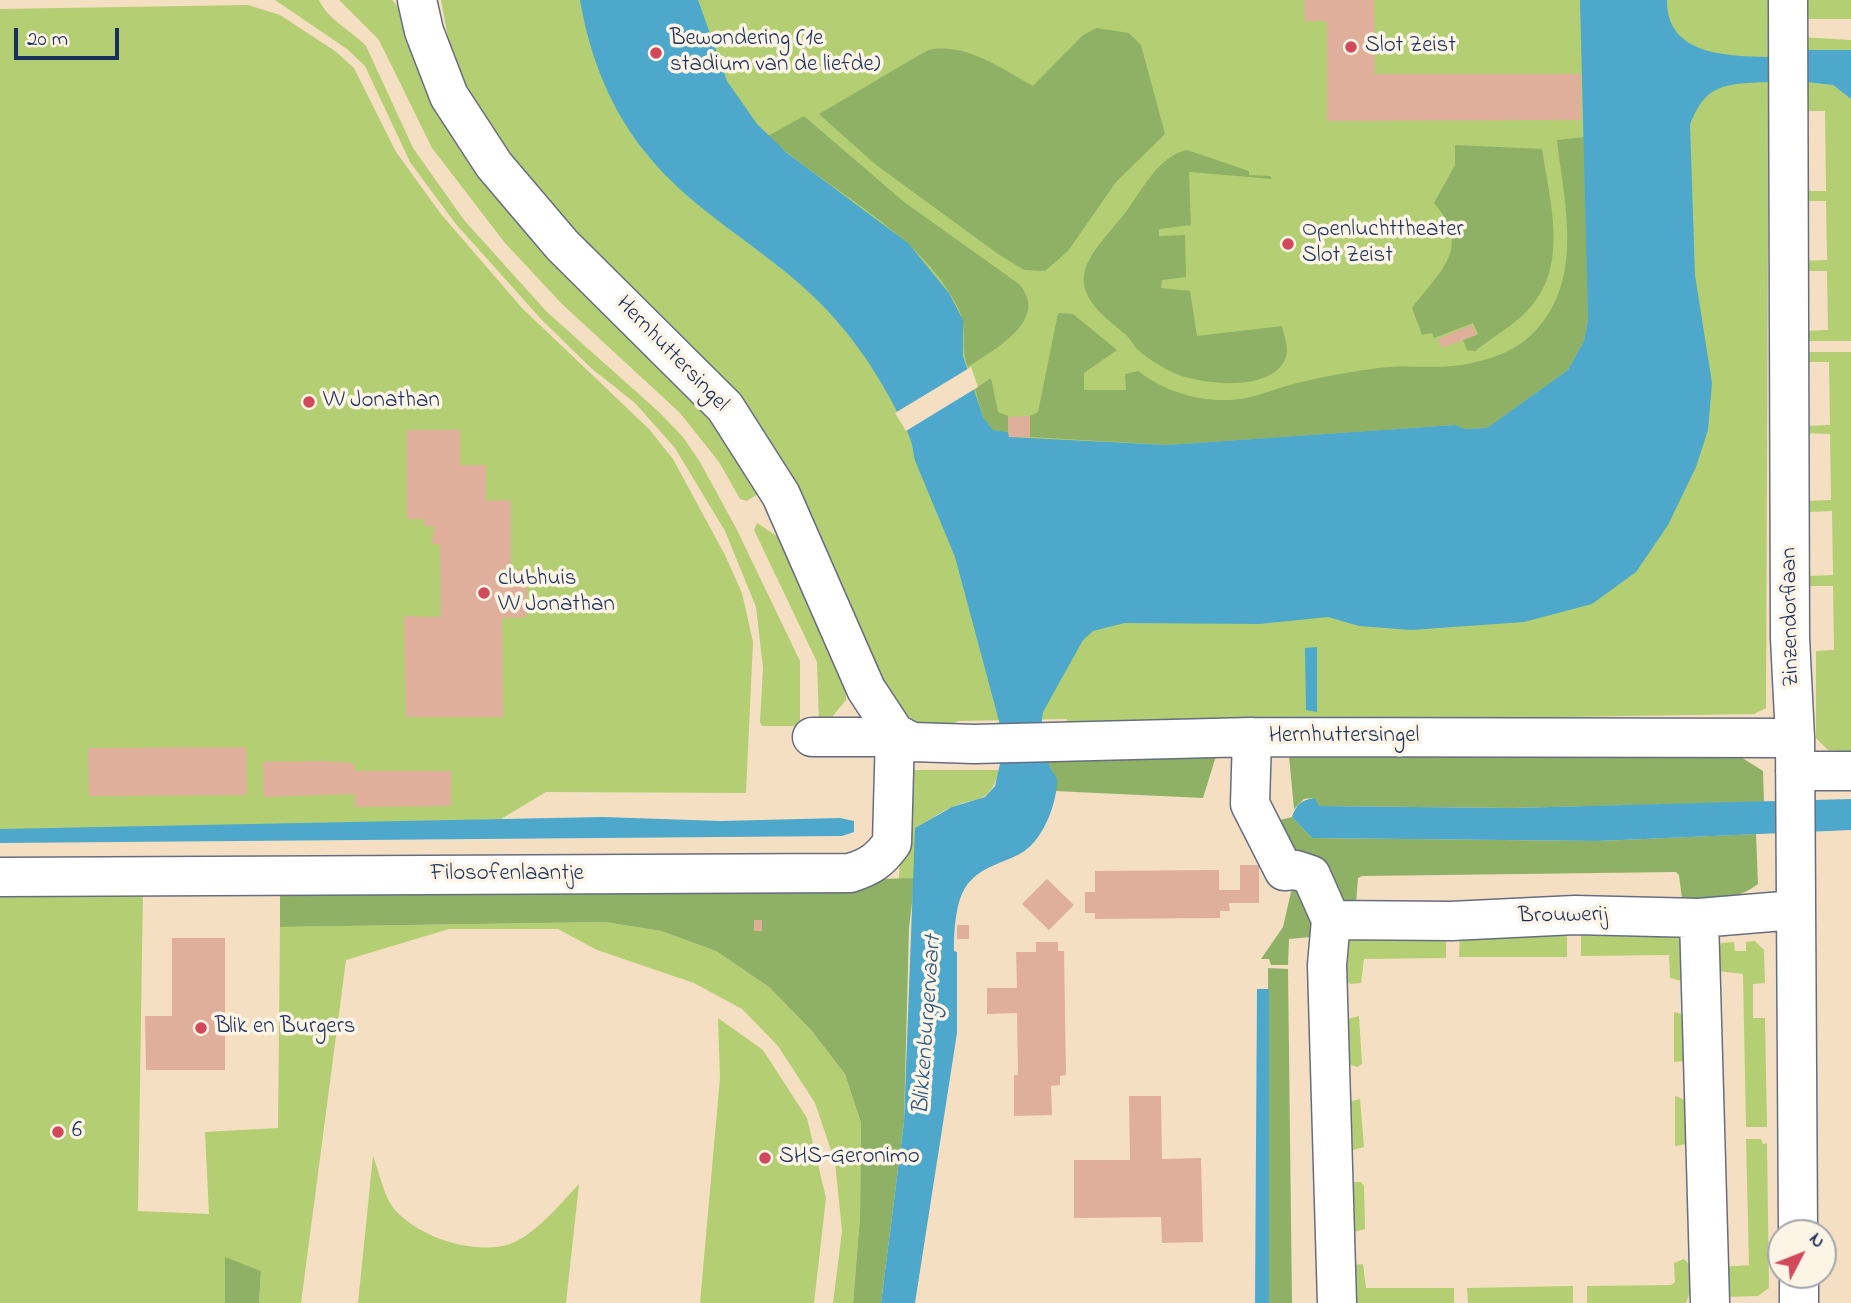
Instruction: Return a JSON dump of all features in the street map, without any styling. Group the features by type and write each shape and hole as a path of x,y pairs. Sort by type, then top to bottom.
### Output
{"street":[{"name":"Hernhuttersingel","path":"417,0 424,31 449,96 494,165 562,245 724,407 780,495 866,688 895,733 912,741 993,743 1252,737 1795,765 1851,771"},
{"name":"Zinzendorflaan","path":"1788,0 1790,638 1795,765 1798,1219"},
{"name":"Hernhuttersingel","path":"812,737 877,737 895,733"},
{"name":"Filosofenlaantje","path":"0,877 850,873 868,868 881,858 892,843 895,733"},
{"path":"1252,737 1250,804 1284,870 1296,870 1311,875 1331,920 1327,965 1337,1303"},
{"name":"Brouwerij","path":"1331,920 1451,921 1576,915 1699,918 1795,910"},
{"path":"1699,918 1710,1303"}],"green space":[{"path":"275,0 319,0 334,19 366,46 413,148 464,220 547,312 659,412 683,437 700,462 736,528 800,661 800,724 762,726 760,722 763,668 756,607 725,531 675,448 635,403 591,368 541,319 455,223 410,162 365,66 347,49"},
{"path":"339,0 392,0 396,4 411,38 703,405 758,494 747,501 740,499 719,462 680,413 562,304 505,243 432,148 379,40"},
{"name":"Slot Zeist","path":"441,0 1769,0 1766,708 1754,714 1065,725 1067,719 958,721 937,728 920,724 904,712 890,696 785,474 570,230 489,132 453,64"},
{"path":"1799,0 1851,0 1851,19 1796,19"},
{"name":"VV Jonathan","path":"248,5 280,15 335,51 354,68 396,152 441,214 522,308 649,429 673,459 725,555 742,593 753,642 746,793 546,792 501,819 0,839 0,9"},
{"path":"1096,28 1129,33 1141,45 1165,134 1116,182 1068,251 1045,271 1024,270 998,254 875,164 819,114 928,50 969,53 1033,86 1082,36"},
{"path":"1801,37 1851,40 1851,50 1797,50"},
{"path":"1796,81 1833,85 1851,99 1851,341 1803,341 1803,331 1828,330 1827,271 1802,271 1802,261 1827,260 1826,201 1801,201 1800,191 1826,191 1825,111 1800,111"},
{"path":"804,116 904,202 1019,284 1027,297 1028,310 1024,322 1015,333 968,367 964,353 962,317 943,283 923,258 873,215 768,136"},
{"path":"1585,137 1588,320 1584,341 1568,370 1487,428 1465,429 1455,425 1168,445 1030,437 1030,416 1038,412 1058,313 1073,314 1117,350 1084,373 1084,390 1126,390 1125,374 1138,371 1158,384 1180,393 1203,399 1234,400 1338,374 1384,367 1460,365 1508,351 1537,329 1552,309 1561,286 1567,239 1557,140"},
{"path":"1455,145 1542,149 1552,212 1553,255 1549,275 1540,294 1527,311 1509,327 1475,351 1467,350 1463,340 1478,334 1473,323 1434,338 1432,333 1422,335 1412,308 1442,270 1452,246 1451,233 1434,203 1455,165"},
{"path":"1187,150 1249,171 1249,175 1270,176 1272,179 1189,172 1191,225 1159,229 1159,236 1185,235 1186,277 1162,280 1161,288 1190,291 1197,336 1282,326 1287,346 1286,357 1279,369 1252,381 1201,381 1174,373 1155,363 1095,307 1085,290 1085,270 1097,248 1159,167 1167,159"},
{"path":"1804,352 1851,352 1851,752 1828,750 1816,738 1816,651 1834,650 1833,586 1808,586 1807,576 1833,575 1832,511 1807,512 1806,501 1831,500 1830,434 1805,433 1805,426 1830,425 1829,362 1804,362"},
{"path":"991,378 998,412 1008,416 1008,432 993,430 983,417 975,389"},
{"path":"757,523 780,538 846,687 846,700 828,722 819,724 817,662 754,530"},
{"path":"1736,754 1763,771 1764,802 1512,808 1320,806 1313,798 1304,799 1294,809 1289,756"},
{"path":"1216,756 1203,798 1055,791 1055,777 1046,758"},
{"path":"913,770 999,770 986,795 946,810 915,828 915,878 899,879 901,794"},
{"path":"1292,817 1312,838 1598,841 1756,834 1758,884 1731,896 1682,899 1679,875 1676,872 1362,876 1358,878 1356,903 1329,902 1297,864 1276,821"},
{"path":"915,878 909,928 904,1122 881,1303 853,1303 860,1217 861,1123 845,1074 811,1030 769,987 716,951 661,931 605,922 280,927 280,895"},
{"path":"1294,879 1314,890 1311,937 1289,939 1288,965 1271,965 1269,959 1261,959 1283,927"},
{"path":"143,890 138,1211 209,1214 205,1132 278,1128 280,927 605,922 661,931 716,951 769,987 811,1030 845,1074 861,1123 860,1217 853,1303 833,1303 842,1231 835,1162 815,1103 778,1046 742,1009 694,983 597,950 558,929 449,929 346,960 301,1303 259,1303 261,1271 225,1258 225,1303 0,1303 0,891"},
{"path":"1567,930 1567,957 1459,957 1460,931"},
{"path":"1581,931 1679,936 1682,939 1685,977 1681,981 1670,978 1669,955 1581,956"},
{"path":"1446,932 1446,958 1364,959 1361,983 1350,984 1345,980 1345,949 1352,938"},
{"path":"1755,941 1764,950 1765,983 1753,984 1753,1018 1765,1018 1767,1127 1746,1127 1743,974 1718,971 1717,954 1721,943 1734,942 1735,951 1746,951 1746,942"},
{"path":"1268,968 1288,969 1292,1303 1269,1303"},
{"path":"1674,1012 1685,1015 1685,1061 1674,1062"},
{"path":"1359,1016 1362,1064 1357,1067 1348,1064 1347,1019"},
{"name":"SHS-Geronimo","path":"718,1018 763,1050 807,1118 826,1198 814,1303 700,1303 720,1078"},
{"path":"1675,1096 1688,1101 1686,1144 1675,1146"},
{"path":"1360,1099 1364,1147 1353,1150 1349,1147 1349,1102"},
{"path":"1746,1139 1761,1139 1763,1144 1767,1143 1768,1289 1758,1296 1725,1297 1723,1267 1749,1265"},
{"path":"373,1156 389,1201 402,1217 430,1234 463,1245 495,1247 519,1240 547,1218 579,1184 566,1303 358,1303"},
{"path":"1361,1182 1364,1186 1365,1229 1354,1232 1350,1185"},
{"path":"225,1257 261,1271 259,1303 225,1303"},
{"path":"1684,1259 1690,1265 1690,1292 1686,1303 1587,1303 1587,1286 1671,1285 1675,1282 1674,1263"},
{"path":"1363,1264 1366,1288 1454,1288 1454,1303 1351,1303 1354,1265"},
{"path":"1573,1286 1573,1303 1468,1303 1467,1288"}],"water":[{"name":"Blikkenburgervaart","path":"580,0 698,0 727,81 757,124 787,153 908,243 949,293 963,320 963,356 983,417 993,430 1008,432 1009,437 1167,445 1455,425 1465,429 1487,428 1568,370 1584,341 1588,320 1580,0 1667,0 1669,18 1677,32 1688,42 1719,53 1769,57 1769,82 1720,88 1703,100 1690,125 1695,275 1712,383 1708,430 1696,467 1668,525 1636,572 1592,604 1524,622 1411,630 1359,626 1328,617 1259,624 1125,623 1093,631 1083,640 1043,712 1044,747 1057,778 1049,818 1031,846 977,875 965,888 959,902 954,944 954,951 957,952 957,1033 915,1303 881,1303 904,1122 915,828 952,807 985,797 995,786 1001,759 999,721 955,557 914,458 909,435 881,382 846,332 819,302 788,274 698,205 650,158 624,122 604,84 584,22"},
{"path":"1797,50 1851,50 1851,99 1833,85 1796,81"},
{"path":"1317,647 1317,712 1306,710 1305,648"},
{"path":"1314,798 1320,806 1512,808 1851,799 1851,830 1598,841 1312,838 1292,817 1300,804"},
{"path":"603,817 721,821 840,818 854,821 854,832 842,836 0,843 0,829"},
{"path":"1257,989 1269,989 1269,1303 1255,1303"}],"pier":[{"path":"971,367 978,387 906,431 895,413"}],"building":[{"name":"Slot Zeist","path":"1305,0 1374,0 1375,74 1581,74 1581,120 1327,121 1327,21 1305,21"},
{"path":"1472,325 1476,335 1442,348 1438,339"},
{"path":"1030,416 1030,437 1009,437 1008,417"},
{"name":"clubhuis VV Jonathan","path":"407,430 460,430 460,465 486,465 486,501 511,500 511,570 527,570 527,617 502,618 503,717 406,717 404,616 441,617 440,544 432,544 434,526 424,526 424,519 407,519"},
{"path":"246,747 247,795 89,796 88,748"},
{"path":"263,762 354,763 354,771 451,771 451,806 355,807 355,794 264,797"},
{"path":"1240,865 1259,865 1259,903 1229,903 1230,911 1220,911 1220,918 1095,919 1095,913 1085,913 1085,892 1095,892 1095,871 1219,870 1219,890 1240,890"},
{"path":"1047,879 1074,905 1049,930 1022,904"},
{"path":"754,920 762,920 762,931 754,931"},
{"path":"957,925 969,925 969,939 957,939"},
{"path":"172,938 225,938 225,1070 146,1070 145,1016 172,1016"},
{"path":"1036,942 1058,942 1058,951 1064,951 1066,1075 1060,1076 1060,1085 1051,1086 1052,1115 1014,1116 1014,1075 1018,1075 1017,1013 987,1014 987,988 1017,988 1016,952 1036,952"},
{"path":"1129,1096 1161,1096 1162,1159 1201,1158 1203,1242 1162,1243 1161,1217 1074,1218 1074,1160 1130,1160"}],"place":[{"name":"Slot Zeist","path":"1351,47"},
{"name":"Bewondering (1e stadium van de liefde)","path":"656,53"},
{"name":"Openluchttheater Slot Zeist","path":"1288,244"},
{"name":"VV Jonathan","path":"309,402"},
{"name":"clubhuis VV Jonathan","path":"484,593"},
{"name":"Blik en Burgers","path":"201,1028"},
{"name":"6","path":"58,1132"},
{"name":"SHS-Geronimo","path":"765,1158"}]}
